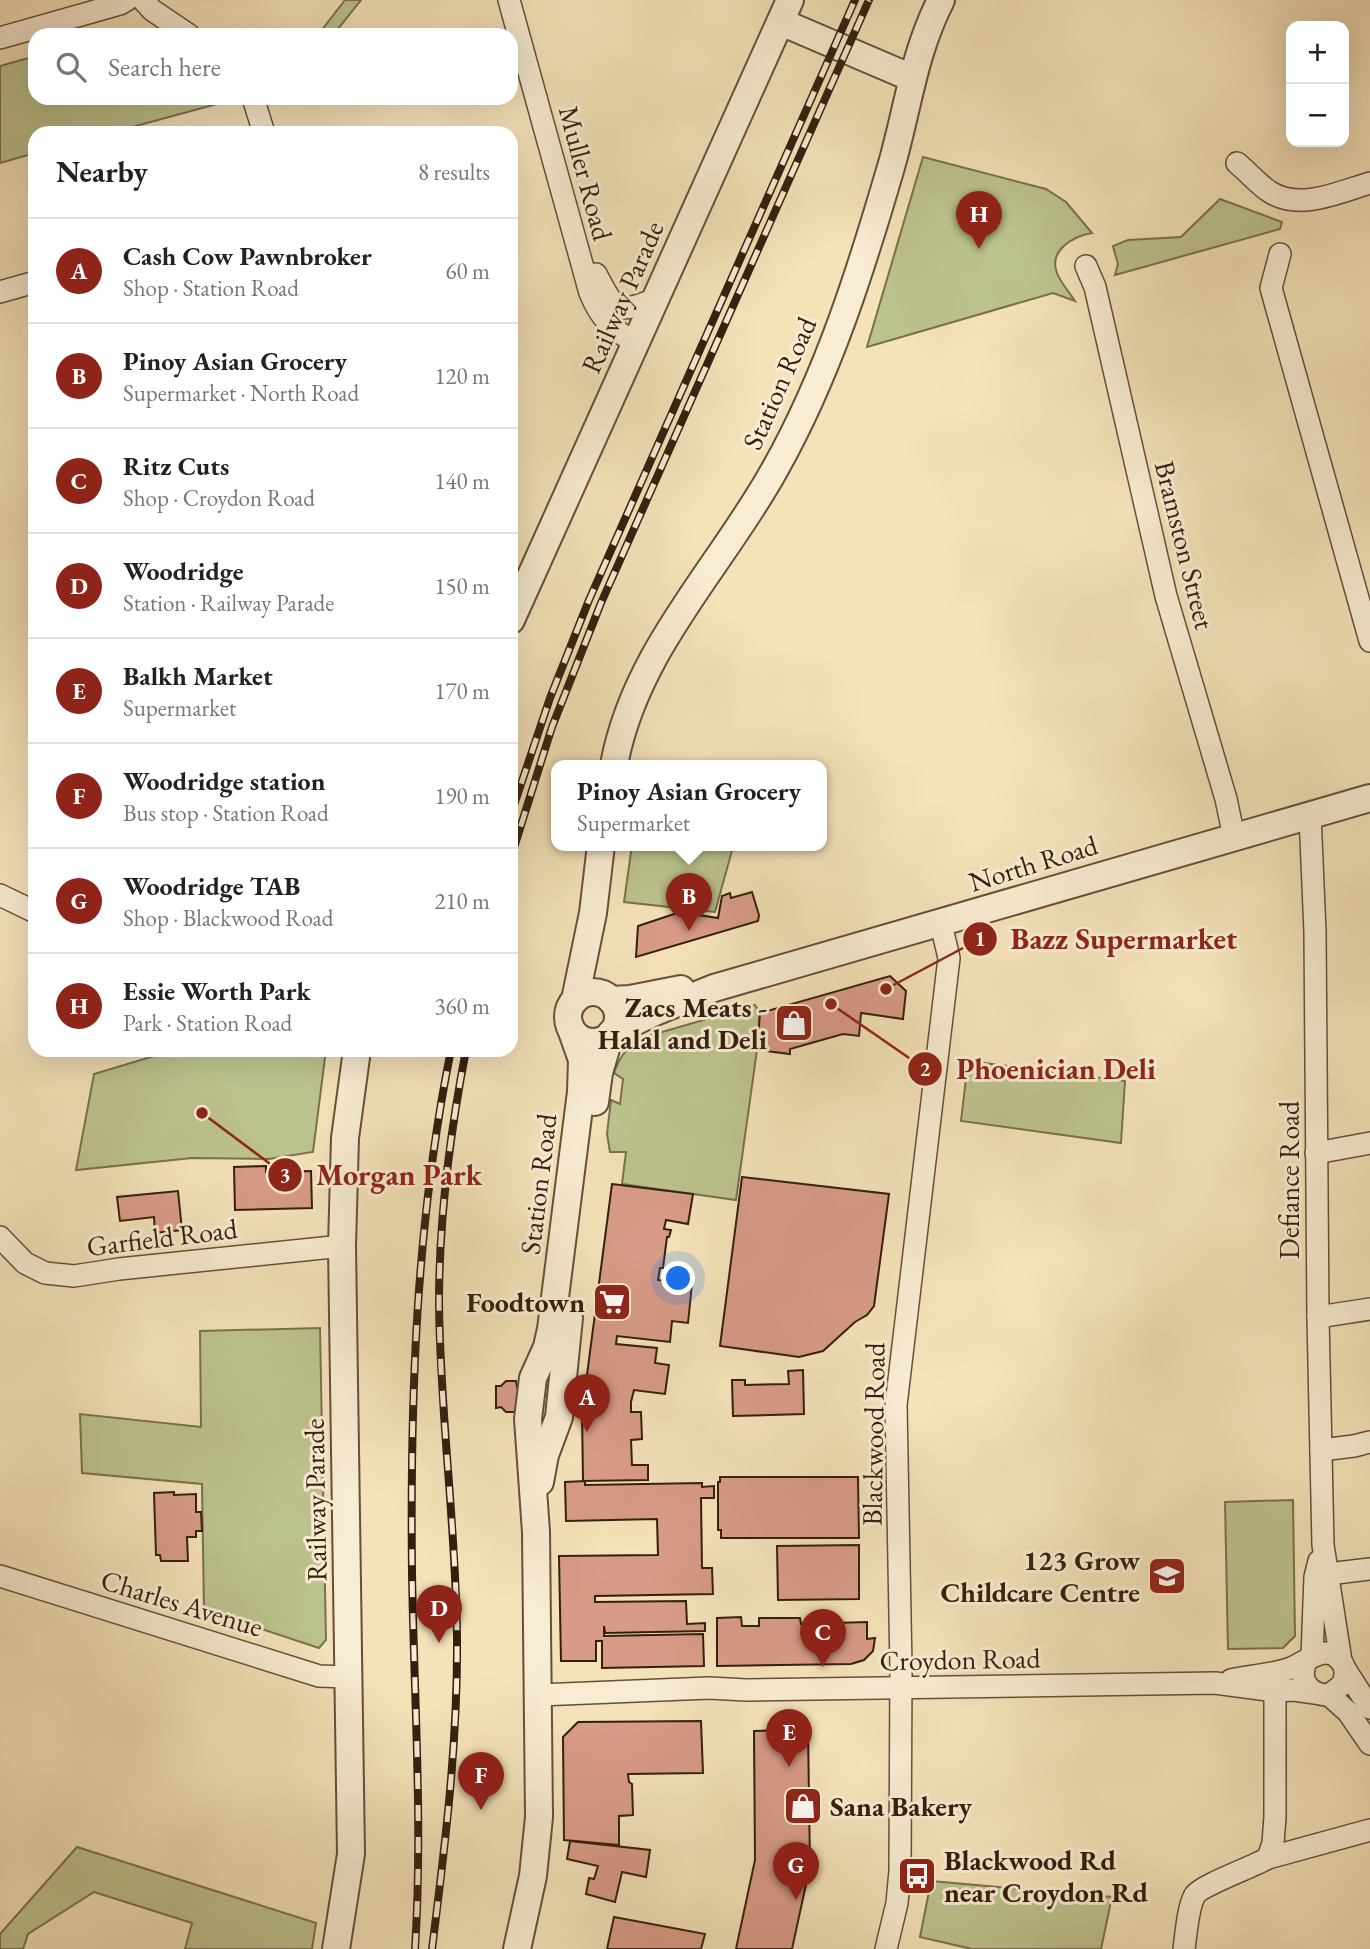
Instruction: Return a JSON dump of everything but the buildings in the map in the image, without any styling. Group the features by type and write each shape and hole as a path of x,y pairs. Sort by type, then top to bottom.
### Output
{"street":[{"path":"36,28 120,5 127,0"},
{"path":"143,0 152,10 178,28"},
{"name":"Muller Road","path":"509,0 517,28"},
{"name":"Station Road","path":"615,760 638,688 661,641 752,509 777,466 834,346 892,166 912,78 927,28 941,0"},
{"path":"785,11 912,78"},
{"name":"Railway Parade","path":"518,604 785,11"},
{"path":"0,38 28,30"},
{"name":"Muller Road","path":"518,33 579,253 599,313 621,335 636,342"},
{"path":"255,105 262,126"},
{"path":"1237,163 1270,192 1291,201 1312,199 1370,183"},
{"path":"579,253 593,269 615,306 623,309 656,299"},
{"path":"1280,254 1271,288 1370,641"},
{"name":"Bramston Street","path":"1086,266 1095,287 1167,596 1226,799 1234,836"},
{"path":"0,292 28,284"},
{"name":"North Road","path":"611,1034 655,1012 714,988 1370,799"},
{"name":"Defiance Road","path":"1310,815 1315,932 1323,1545 1343,1665 1370,1708"},
{"path":"593,913 600,972 618,1016 611,1034 599,1041 586,1041 578,1037 570,1027 568,1015 575,1000 593,913 600,851"},
{"path":"0,895 28,909"},
{"name":"Blackwood Road","path":"886,1949 897,1903 900,1871 901,1688 896,1405 949,958 941,924"},
{"name":"North Road","path":"610,999 630,999 681,989 714,988"},
{"path":"575,1000 591,992 610,999"},
{"name":"Station Road","path":"517,1949 533,1876 538,1838 536,1515 528,1419 533,1378 547,1347 551,1329 581,1092 582,1060 570,1027"},
{"name":"Station Road","path":"536,1515 542,1468 559,1417 565,1344 599,1073 611,1034"},
{"name":"Railway Parade","path":"336,1949 351,1854 342,1246 345,1138 355,1057"},
{"path":"1316,1153 1370,1143"},
{"name":"Garfield Road","path":"0,1237 25,1263 45,1273 74,1276 342,1246"},
{"path":"1318,1317 1370,1309"},
{"path":"528,1419 544,1424 559,1417"},
{"path":"1321,1450 1370,1442"},
{"name":"Defiance Road","path":"1309,1659 1315,1577 1323,1545"},
{"path":"1328,1574 1370,1569"},
{"name":"Charles Avenue","path":"0,1576 319,1676 348,1676"},
{"path":"1322,1694 1342,1685 1343,1665 1327,1653 1320,1653 1309,1659 1303,1676 1305,1683 1348,1712 1370,1744"},
{"name":"Croydon Road","path":"1215,1683 1286,1670 1309,1659"},
{"name":"Croydon Road","path":"538,1695 712,1688 746,1690 1215,1683 1322,1694"},
{"path":"1268,1858 1273,1843 1275,1816 1275,1691"},
{"path":"1184,1949 1194,1897 1202,1888 1268,1858 1370,1830"}],"green space":[{"path":"345,0 361,0 339,28 323,28"},
{"path":"28,58 28,105 214,105 136,126 28,126 28,155 0,163 0,66"},
{"path":"923,157 1046,189 1066,202 1092,233 1071,241 1056,257 1057,273 1075,301 1053,293 867,347"},
{"path":"1220,199 1282,222 1280,229 1115,275 1118,264 1113,246 1128,240 1181,237"},
{"path":"631,851 732,851 715,912 624,902"},
{"path":"755,1005 760,1013 757,1050 736,1200 622,1184 626,1152 610,1152 607,1134 611,1100 620,1104 623,1079 614,1073 622,1056 645,1037"},
{"path":"151,1057 325,1057 313,1152 269,1159 192,1158 76,1170 94,1074"},
{"path":"968,1061 1125,1081 1121,1143 961,1121"},
{"path":"320,1328 326,1640 319,1648 204,1610 202,1484 82,1473 80,1414 201,1427 200,1331"},
{"path":"1293,1500 1295,1636 1283,1648 1228,1649 1225,1502"},
{"path":"77,1847 316,1923 312,1949 185,1949 192,1923 94,1892 28,1934 23,1949 0,1949 0,1934"},
{"path":"931,1881 1112,1897 1101,1949 972,1949 920,1937"}],"railway":[{"path":"518,793 550,698 589,600 855,0"},
{"path":"518,835 552,727 601,603 869,0"},
{"path":"415,1949 418,1855 412,1573 414,1376 430,1180 450,1057"},
{"path":"432,1949 450,1794 457,1676 456,1595 440,1345 441,1239 455,1113 465,1057"}],"place":[{"name":"Essie Worth Park","path":"979,249"},
{"name":"Pinoy Asian Grocery","path":"689,931"},
{"name":"Bazz Supermarket","path":"886,989"},
{"name":"Phoenician Deli","path":"831,1004"},
{"name":"Zacs Meats - Halal and Deli","path":"794,1023"},
{"name":"Morgan Park","path":"202,1113"},
{"name":"Foodtown","path":"612,1302"},
{"name":"Cash Cow Pawnbroker","path":"587,1432"},
{"name":"123 Grow Childcare Centre","path":"1167,1576"},
{"name":"Woodridge","path":"439,1643"},
{"name":"Ritz Cuts","path":"823,1667"},
{"name":"Balkh Market","path":"789,1767"},
{"name":"Sana Bakery","path":"803,1806"},
{"name":"Woodridge station","path":"481,1810"},
{"name":"Blackwood Rd near Croydon Rd","path":"917,1876"},
{"name":"Woodridge TAB","path":"796,1900"}]}
